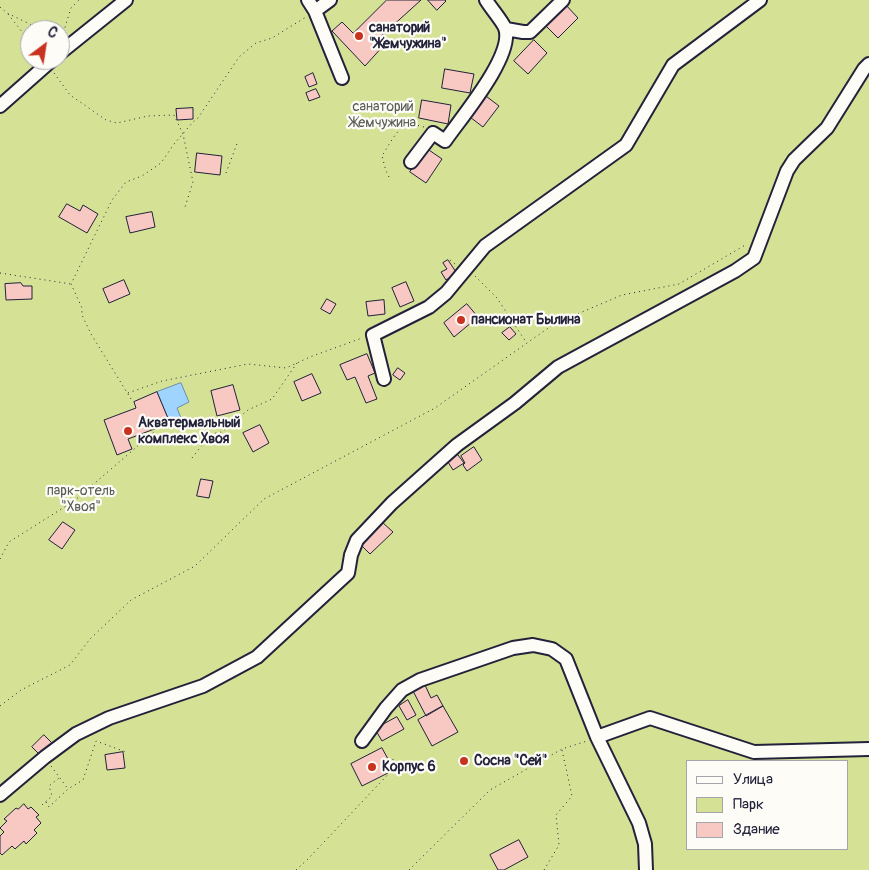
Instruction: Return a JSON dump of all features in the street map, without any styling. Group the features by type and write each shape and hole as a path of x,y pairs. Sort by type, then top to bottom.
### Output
{"street":[{"path":"70,45 126,0"},
{"path":"308,0 315,11 342,78"},
{"path":"315,11 330,0"},
{"path":"411,162 433,133 444,141 499,62 506,45 506,29 486,0"},
{"path":"506,29 530,32 563,0"},
{"path":"384,379 373,335 429,308 446,293 485,246 626,146 672,65 760,0"},
{"path":"0,795 76,734 109,718 203,686 257,657 348,573 351,555 357,540 392,503 457,445 515,403 558,367 735,271 754,258 787,171 794,160 827,128 869,64"},
{"path":"0,106 41,70"},
{"path":"362,741 402,690 420,680 512,648 532,645 552,649 566,659 597,737 639,823 645,844 646,870"},
{"path":"597,737 650,718 754,752 869,749"}],"path":[{"path":"68,20 71,8 79,0"},
{"path":"0,7 20,29"},
{"path":"71,284 112,200 126,182 142,176 161,163 192,122 198,118 239,57 256,43 272,38 315,11"},
{"path":"7,13 21,20"},
{"path":"55,70 70,95 106,120 117,122 148,116 174,115 183,134 192,182 184,207"},
{"path":"389,177 382,156 402,127 408,123 421,125 433,133"},
{"path":"226,173 238,141"},
{"path":"0,706 20,690 70,665 90,639 132,600 196,566 264,499 435,408 554,324 622,295 679,284 746,244"},
{"path":"450,260 464,271 478,278 496,298 527,343"},
{"path":"0,273 71,284"},
{"path":"71,284 91,334 131,399"},
{"path":"127,393 162,381 248,364 286,368 373,335"},
{"path":"192,458 211,434 222,432 248,410 272,399 297,363"},
{"path":"0,559 9,542 74,501 154,432"},
{"path":"409,870 490,790 562,750 597,737"},
{"path":"46,802 50,807 68,789 84,777 96,742 126,752"},
{"path":"544,870 558,845 556,816 572,796 562,750"},
{"path":"296,870 395,767 392,756"},
{"path":"44,758 68,789"},
{"path":"42,805 52,796 49,786 59,778"}],"green space":[{"path":"0,0 869,0 869,870 0,870"}],"water":[{"path":"181,383 189,402 177,408 181,418 170,423 157,392"}],"building":[{"name":"санаторий \"Жемчужина\"","path":"387,0 421,0 378,39 384,45 365,66 332,31 342,22 353,33"},
{"name":"санаторий \"Жемчужина\"","path":"428,0 445,0 446,1 437,10"},
{"path":"565,4 578,18 558,38 545,25"},
{"path":"534,40 547,53 528,74 514,61"},
{"path":"445,69 474,74 470,93 442,88"},
{"path":"313,73 317,84 309,87 305,77"},
{"path":"316,89 320,97 309,101 306,93"},
{"path":"482,93 499,106 483,127 466,114"},
{"path":"422,100 451,105 448,124 419,118"},
{"path":"193,108 193,119 177,120 176,109"},
{"path":"426,148 442,159 426,183 410,172"},
{"path":"197,153 222,156 220,175 195,172"},
{"path":"67,204 80,211 83,205 98,214 87,233 59,217"},
{"path":"152,212 155,227 130,233 126,217"},
{"path":"448,260 458,275 455,274 446,280 441,272 447,269 443,263"},
{"path":"124,280 130,294 109,303 103,289"},
{"path":"406,282 414,301 400,307 392,288"},
{"path":"21,283 23,286 32,286 32,299 6,300 5,284"},
{"path":"327,299 336,304 330,314 321,309"},
{"path":"384,300 385,314 368,316 366,302"},
{"name":"пансионат Былина","path":"467,304 478,317 454,337 444,323"},
{"path":"510,327 516,334 509,340 502,333"},
{"path":"367,354 375,373 368,376 377,399 366,403 355,377 347,380 340,365"},
{"path":"398,368 405,373 400,380 393,375"},
{"path":"312,374 321,393 302,401 294,382"},
{"path":"233,385 240,410 217,416 211,391"},
{"name":"Акватермальный комплекс Хвоя","path":"157,392 170,423 128,439 132,449 117,455 104,420 136,408 134,402"},
{"path":"260,425 269,443 253,452 243,433"},
{"path":"474,447 482,460 467,471 461,456"},
{"path":"458,455 464,463 453,470 448,462"},
{"path":"201,479 213,481 209,498 197,496"},
{"path":"63,522 75,530 62,549 49,540"},
{"path":"382,522 393,532 370,554 360,544"},
{"path":"425,685 431,698 437,695 443,706 426,716 413,691"},
{"path":"408,700 416,715 407,720 399,706"},
{"path":"443,706 458,732 432,746 418,720"},
{"path":"397,717 404,729 382,741 375,729"},
{"path":"44,735 52,743 40,755 32,747"},
{"name":"Корпус 6","path":"382,748 394,770 362,786 351,764"},
{"path":"123,752 125,768 107,770 105,755"},
{"path":"24,804 28,809 31,807 39,815 36,817 41,823 34,830 37,833 26,844 24,841 15,849 12,846 2,855 0,853 0,836 4,832 0,828 7,821 4,819 16,808 18,809"},
{"path":"519,840 528,857 504,870 498,870 490,855"}],"place":[{"name":"санаторий \"Жемчужина\"","path":"359,36"},
{"name":"пансионат Былина","path":"461,320"},
{"name":"Акватермальный комплекс Хвоя","path":"128,431"},
{"name":"Сосна \"Сей\"","path":"464,761"},
{"name":"Корпус 6","path":"372,767"}],"park label":[{"name":"санаторий Жемчужина","path":"383,116"},
{"name":"парк-отель \"Хвоя\"","path":"81,500"}]}
